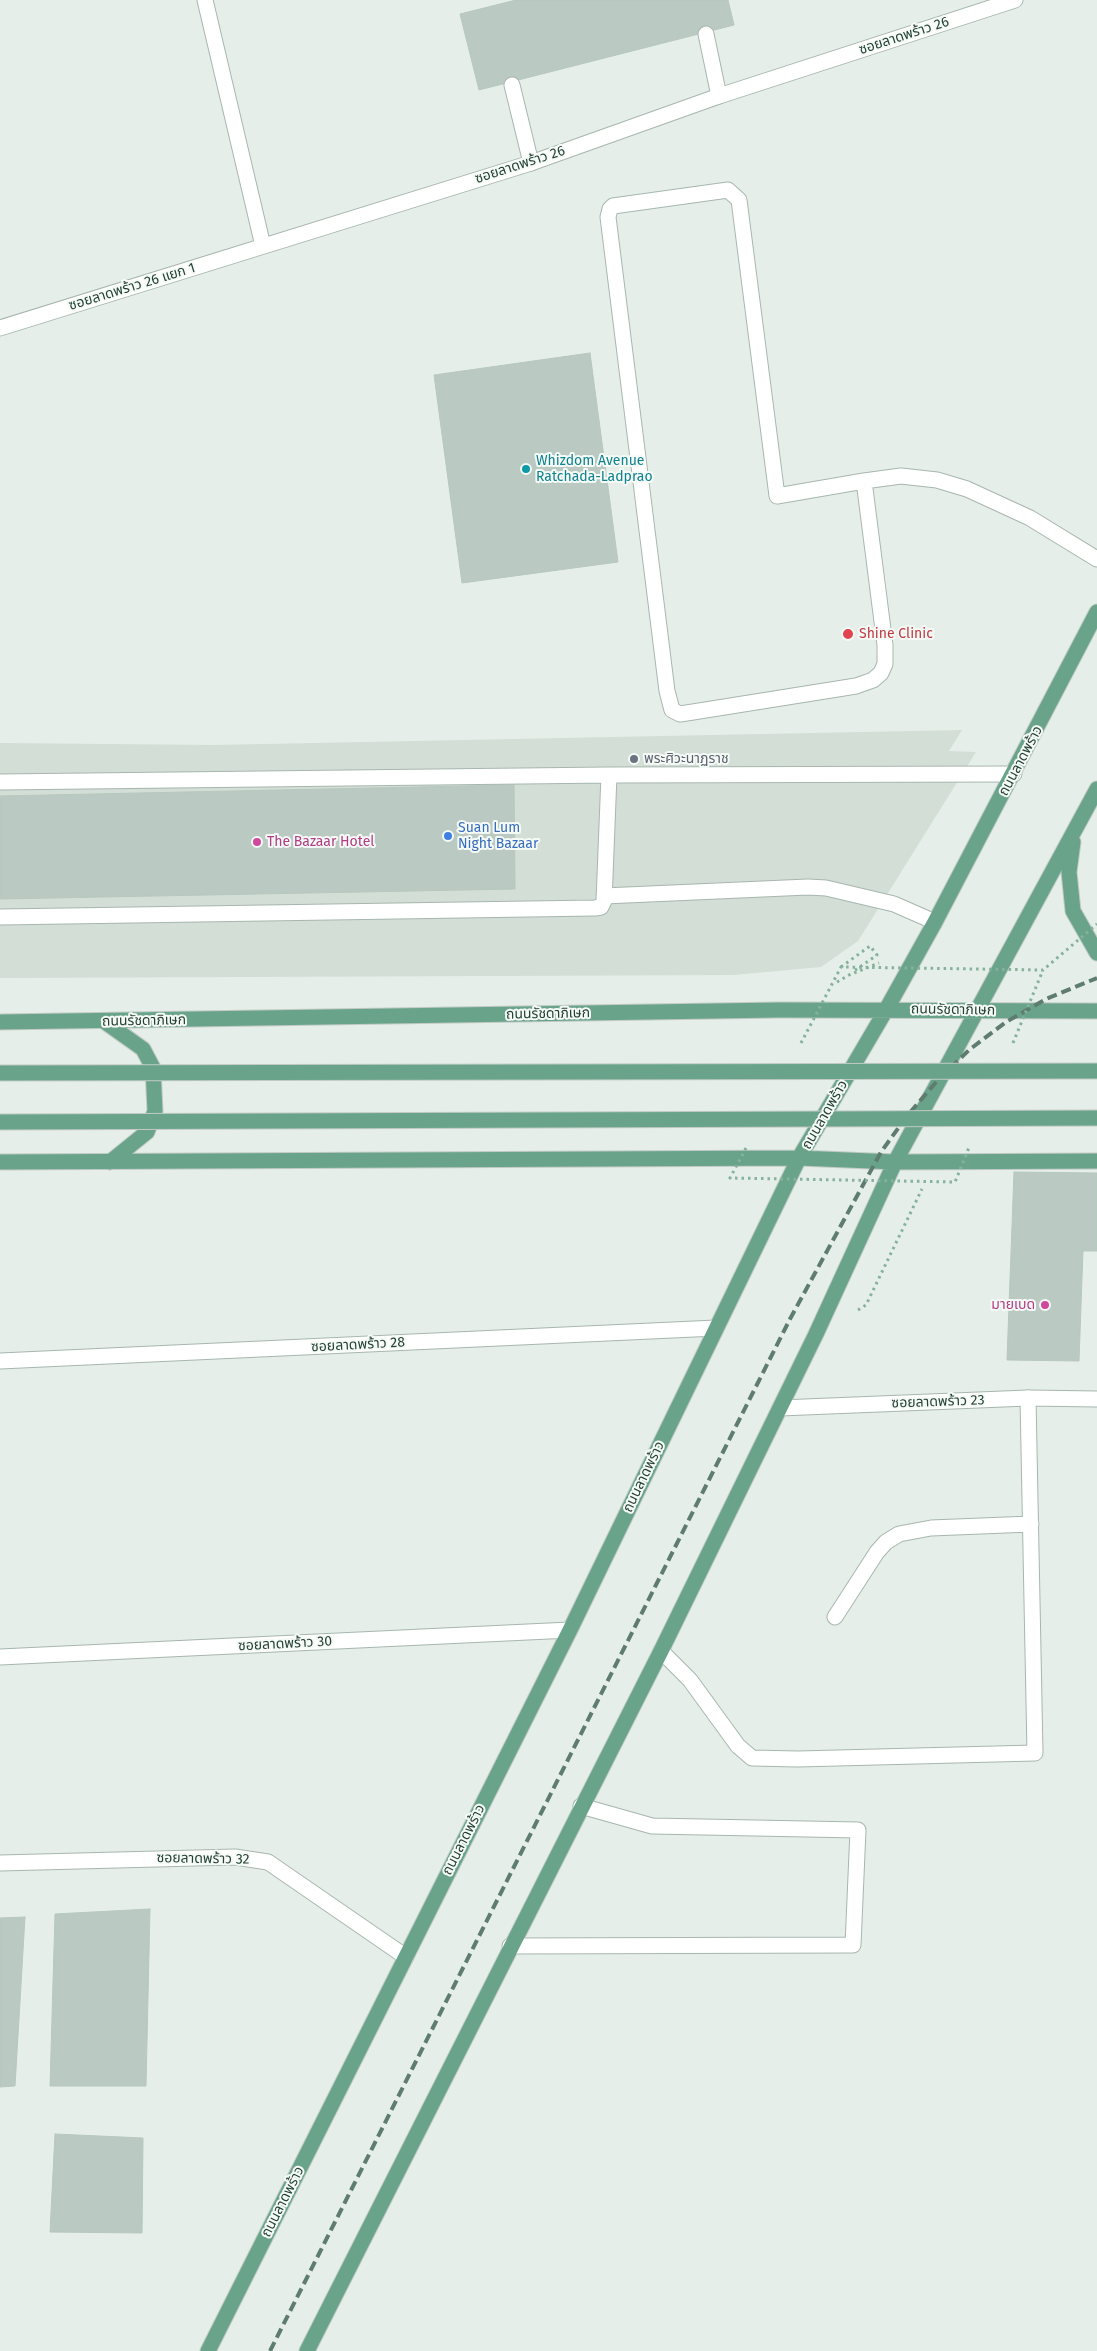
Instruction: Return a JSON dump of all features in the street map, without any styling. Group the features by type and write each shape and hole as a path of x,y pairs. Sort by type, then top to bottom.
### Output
{"main road":[{"name":"ถนนลาดพร้าว","path":"208,2351 570,1630 799,1158 935,922 1097,612"},
{"path":"307,2351 660,1651 816,1334 895,1162 1097,789"},
{"path":"1074,833 1068,872 1073,911 1097,953"},
{"name":"ถนนรัชดาภิเษก","path":"0,1022 105,1022 779,1010 1097,1011"},
{"path":"105,1022 143,1049 153,1068 155,1111 147,1132 110,1162"},
{"path":"0,1073 1097,1070"},
{"path":"0,1122 1097,1118"},
{"path":"0,1162 799,1158 895,1162 1097,1161"}],"street":[{"path":"205,0 263,246"},
{"name":"ซอยลาดพร้าว 26","path":"263,246 531,163 719,96 1015,0"},
{"path":"706,34 719,96"},
{"path":"512,84 531,163"},
{"path":"864,481 885,645 885,664 881,673 873,680 856,686 680,714 672,710 669,703 663,661 608,217 610,209 614,206 728,190 735,194 739,200 777,496 864,481 901,476 917,477 967,489 1030,518 1097,559"},
{"name":"ซอยลาดพร้าว 26 แยก 1","path":"0,328 263,246"},
{"path":"0,782 609,775 1014,774"},
{"path":"0,917 580,909 600,907 604,901 609,775"},
{"path":"604,896 808,886 826,888 886,902 935,922"},
{"name":"ซอยลาดพร้าว 28","path":"0,1361 716,1328"},
{"path":"660,1651 690,1680 733,1741 752,1758 798,1759 1035,1752 1028,1398"},
{"name":"ซอยลาดพร้าว 23","path":"780,1408 1028,1398 1097,1398"},
{"path":"835,1617 877,1552 886,1542 899,1534 931,1528 1031,1524"},
{"name":"ซอยลาดพร้าว 30","path":"0,1657 570,1630"},
{"path":"510,1946 853,1945 858,1830 652,1826 581,1806"},
{"name":"ซอยลาดพร้าว 32","path":"0,1863 235,1857 268,1862 406,1957"}],"path":[{"path":"1062,953 1097,924"},
{"path":"849,975 921,945"},
{"path":"824,990 849,975 876,955 870,946 842,967"},
{"path":"866,1305 926,1182"}],"shaded area":[{"name":"Suan Lum Night Bazaar","path":"962,730 949,751 976,752 858,941 821,967 734,975 0,978 0,743 214,745"}],"building":[{"path":"516,0 728,0 734,25 479,90 460,14"},
{"name":"Whizdom Avenue Ratchada-Ladprao","path":"590,353 618,562 462,583 434,375"},
{"name":"The Bazaar Hotel","path":"514,785 515,889 0,899 0,796"},
{"name":"มายเบด","path":"1014,1172 1097,1173 1097,1251 1083,1251 1079,1361 1007,1360"},
{"path":"150,1909 146,2086 50,2086 55,1914"},
{"path":"25,1917 15,2086 0,2087 0,1918"},
{"path":"55,2134 143,2138 142,2233 50,2232"}],"railway":[{"path":"270,2351 790,1319 881,1152 907,1116 937,1081 969,1050 1006,1022 1046,999 1097,978"}],"place":[{"name":"Whizdom Avenue Ratchada-Ladprao","path":"526,469"},
{"name":"Shine Clinic","path":"848,634"},
{"name":"พระศิวะนาฏราช","path":"634,759"},
{"name":"Suan Lum Night Bazaar","path":"448,836"},
{"name":"The Bazaar Hotel","path":"257,842"},
{"name":"มายเบด","path":"1045,1305"}]}
